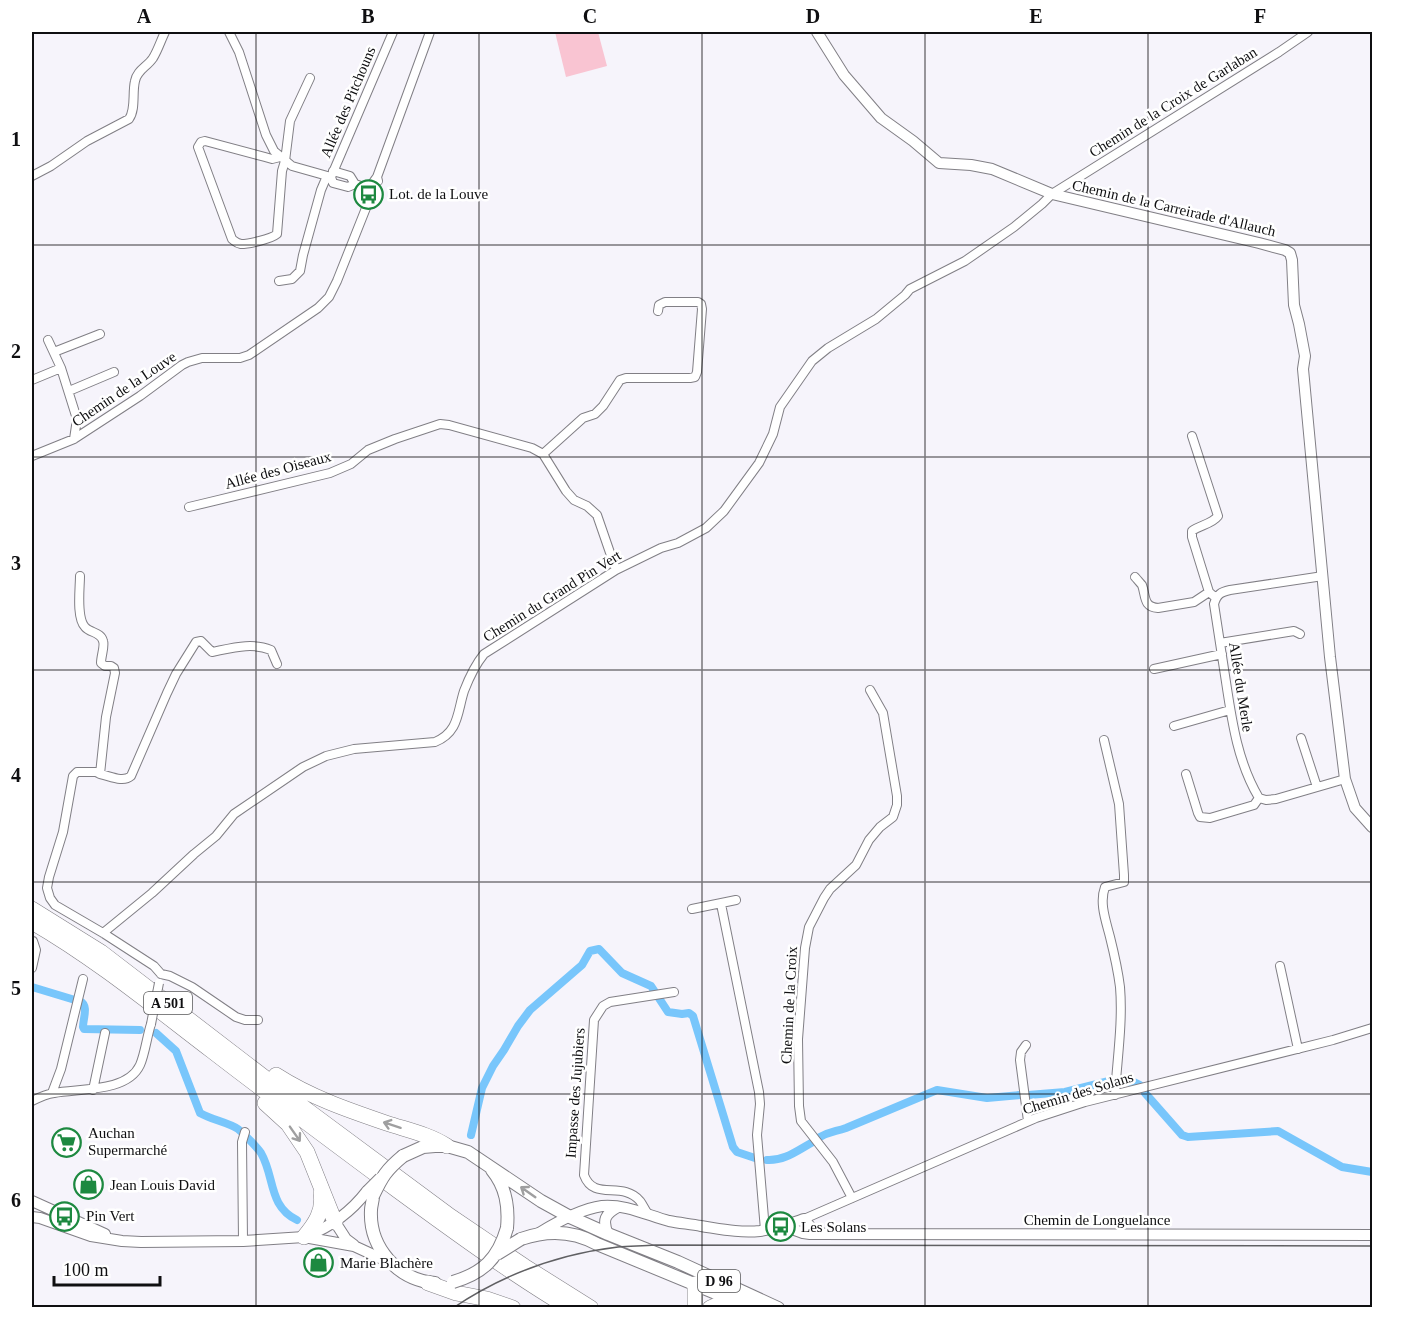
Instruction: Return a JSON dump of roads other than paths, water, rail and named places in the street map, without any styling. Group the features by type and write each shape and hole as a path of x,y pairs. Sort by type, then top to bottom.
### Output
{"highway":[{"name":"A 501","path":"32,909 101,952 299,1104 538,1282 569,1308"},
{"name":"A 501","path":"32,922 92,961 443,1224 518,1268"},
{"path":"142,998 261,1098 288,1124 307,1152 335,1222"},
{"path":"184,1015 304,1092 353,1112 430,1137 447,1146"},
{"path":"304,1237 321,1212 320,1181"},
{"path":"428,1282 454,1288 513,1308"},
{"name":"A 501","path":"538,1282 591,1308"},
{"path":"695,1284 695,1308"},
{"path":"710,1308 730,1299"}],"main road":[{"path":"428,1282 400,1271 378,1246 372,1228 370,1194 382,1176 403,1156 423,1148 447,1146 468,1152 486,1164 498,1177 505,1193 508,1210 507,1228 496,1254 488,1264 454,1288"},
{"name":"D 96","path":"486,1164 570,1217 778,1308"},
{"name":"D 96","path":"496,1254 521,1239 539,1233 567,1233 585,1237 752,1308"},
{"path":"655,1255 692,1275 695,1284"}],"street":[{"path":"32,176 87,141 129,119 132,114 136,76 151,61 165,32"},
{"path":"229,32 239,52 266,135 274,151 292,166 331,177 350,176 355,184 373,190"},
{"name":"Allée des Pitchouns","path":"279,281 292,279 300,271 321,190 331,177 393,32"},
{"name":"Chemin de la Louve","path":"32,456 74,439 140,396 182,365 202,358 240,358 249,355 318,308 329,297 338,281 368,203 374,196 373,190 378,185 377,177 430,32"},
{"name":"Chemin de la Carreirade d'Allauch","path":"818,32 844,75 881,118 939,163 992,169 1052,194 1258,243 1290,253 1294,305 1305,356 1304,380 1330,657 1345,779 1355,808 1372,827"},
{"name":"Chemin de la Croix de Garlaban","path":"1052,194 1308,32"},
{"path":"283,159 265,158 205,141 201,142 198,147 232,239 236,242 247,243 277,234 283,159 290,121 310,78"},
{"name":"Chemin du Grand Pin Vert","path":"103,933 152,894 216,836 234,814 303,767 326,756 354,749 435,742 445,738 455,725 464,691 477,662 484,654 616,570 706,528 724,511 759,463 773,434 780,407 812,361 828,348 876,319 910,289 965,261 1014,226 1052,194"},
{"path":"616,570 597,516 587,506 574,500 566,491 543,454 584,418 595,414 620,380 695,377 701,304 698,302 665,302 659,305 658,311"},
{"path":"54,352 99,334"},
{"path":"48,340 61,368 77,419 74,439"},
{"path":"32,380 61,368"},
{"path":"69,391 114,372"},
{"name":"Allée des Oiseaux","path":"189,507 330,473 351,464 368,450 440,424 532,448 543,454"},
{"name":"Allée du Merle","path":"1192,436 1218,516 1196,527 1192,531 1192,537 1213,595 1236,742 1258,798"},
{"path":"80,576 80,618 86,628 99,634 102,638 104,643 101,663 114,668 116,673 106,717 100,774"},
{"path":"1135,577 1142,585 1148,604 1152,608 1158,608 1194,602 1230,590 1323,576"},
{"path":"1220,643 1294,632 1300,634"},
{"path":"32,1101 52,1093 117,1084 135,1072 140,1065 160,979 154,966 55,905 50,898 47,888 63,832 73,776 77,772 96,772 123,780 131,776 176,674 196,642 201,641 212,652 242,646 263,647 271,650 277,664"},
{"path":"1154,669 1222,654"},
{"name":"Chemin de la Croix","path":"852,1198 833,1162 801,1120 798,1039 805,948 809,927 830,889 856,865 869,840 893,817 897,805 883,713 870,690"},
{"path":"1173,726 1230,710"},
{"path":"1301,738 1317,787"},
{"path":"1104,740 1119,804 1124,875 1124,882 1105,887 1103,892 1103,908 1120,987 1115,1095"},
{"path":"1186,774 1200,817 1210,818 1254,805 1258,798 1276,800 1345,779"},
{"path":"692,909 736,900"},
{"path":"720,904 759,1092 757,1135 765,1230"},
{"path":"32,941 36,950 32,969"},
{"path":"1280,966 1298,1049"},
{"path":"160,979 170,976 192,987 236,1017 244,1020 258,1020"},
{"path":"52,1093 61,1069 83,979"},
{"name":"Impasse des Jujubiers","path":"648,1214 641,1202 629,1193 594,1189 588,1185 584,1175 594,1020 603,1006 610,1002 674,992"},
{"name":"Chemin des Solans","path":"804,1219 1028,1121 1085,1102 1298,1049 1372,1028"},
{"path":"93,1089 105,1034"},
{"path":"1026,1045 1021,1052 1020,1060 1028,1121"},
{"path":"243,1241 244,1135"},
{"path":"304,1237 335,1222 370,1194"},
{"path":"32,1201 122,1241"},
{"path":"539,1233 588,1209 604,1206 618,1207 669,1221 738,1232 765,1230 804,1219 813,1230 822,1234"},
{"path":"614,1237 606,1228 606,1217 618,1207"},
{"path":"753,1231 764,1214"},
{"path":"32,1217 91,1236 122,1241 243,1241 304,1237 354,1246 389,1261"},
{"path":"335,1222 346,1239 354,1246"},
{"name":"Chemin de Longuelance","path":"784,1226 803,1233 822,1234 1372,1235"}],"waterway":[{"path":"471,1135 482,1088 518,1026 530,1010 582,965 590,951 599,949 622,973 651,986 668,1012 689,1013 693,1016 733,1147 737,1152 755,1158"},
{"path":"32,987 75,1000"},
{"path":"80,1001 85,1009 84,1029 140,1030"},
{"path":"156,1033 176,1051 200,1113 238,1129 254,1144 265,1162 273,1190 281,1207 297,1220"},
{"path":"1028,1095 1065,1092 1113,1080"},
{"path":"1119,1080 1140,1085"},
{"path":"818,1138 937,1090 987,1098 1020,1095"},
{"path":"1145,1093 1182,1135 1188,1137 1278,1131 1342,1167 1372,1172"},
{"path":"767,1160 786,1157 813,1142"}],"tram line":[{"path":"453,1308 491,1286 532,1268 574,1255 623,1247 655,1245 1372,1246"}],"place":[{"name":"Lot. de la Louve","path":"368,194"},
{"name":"Auchan Supermarché","path":"67,1142"},
{"name":"Jean Louis David","path":"89,1185"},
{"name":"Pin Vert","path":"65,1216"},
{"name":"Les Solans","path":"780,1227"},
{"name":"Marie Blachère","path":"319,1263"}]}
